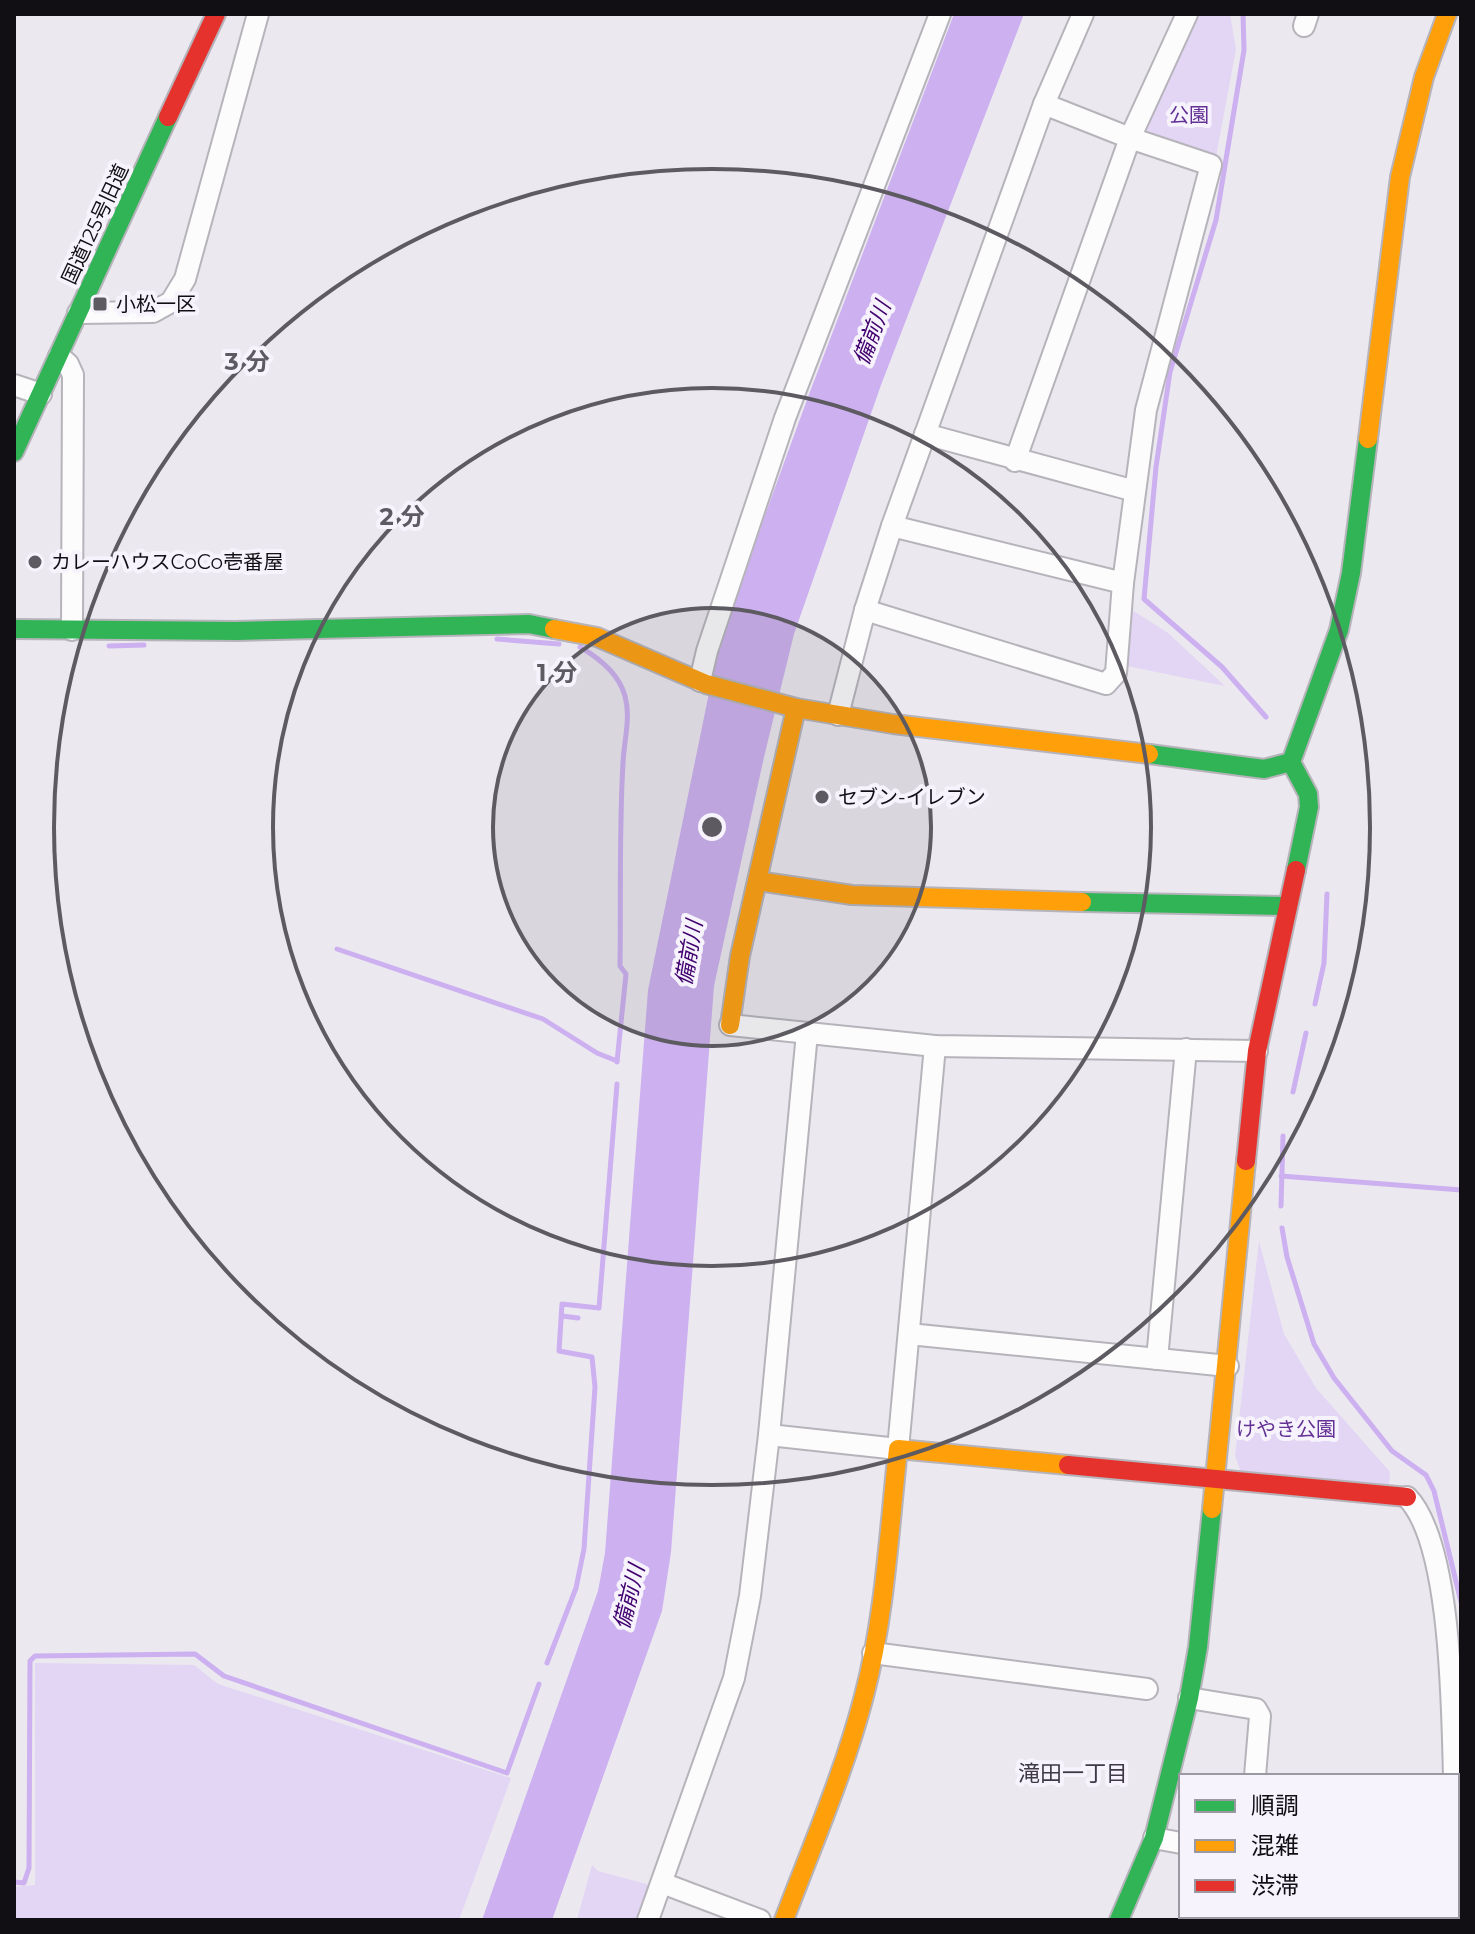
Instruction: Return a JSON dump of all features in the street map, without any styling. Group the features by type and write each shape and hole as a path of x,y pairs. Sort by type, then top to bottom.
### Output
{"street":[{"name":"国道125号旧道","path":"14,452 216,14"},
{"path":"78,313 153,312 171,302 185,279 258,14"},
{"path":"703,683 707,651 785,418 940,14"},
{"path":"838,715 865,610 892,526 1044,104 1083,14"},
{"path":"1015,461 1130,138 1187,14"},
{"path":"1119,1920 1154,1838 1189,1698 1198,1647 1257,1051 1309,807 1308,794 1291,762 1339,630 1351,573 1400,177 1424,77 1447,14"},
{"path":"865,610 1106,684 1116,673 1123,583 1146,410 1211,165 1130,138 1044,104"},
{"path":"59,356 68,364 73,375 72,630"},
{"path":"14,385 41,394"},
{"path":"925,434 1015,461 1135,491"},
{"path":"892,526 1123,583"},
{"path":"14,629 236,631 529,624 597,637 703,683 838,715 1264,769 1291,762"},
{"path":"791,706 758,881 740,956 730,1025 935,1046 1257,1051"},
{"path":"758,881 852,895 929,899 1288,906"},
{"path":"648,1920 734,1678 743,1644 769,1435 807,1033"},
{"path":"784,1920 856,1724 873,1653 898,1449 935,1046"},
{"path":"1157,1359 1186,1049"},
{"path":"909,1334 1228,1366"},
{"path":"769,1435 1407,1497 1418,1508 1433,1551 1442,1597 1450,1662 1454,1774"},
{"path":"873,1653 1147,1689"},
{"path":"1189,1698 1256,1709 1260,1716 1255,1774"},
{"path":"1154,1838 1179,1843"},
{"path":"662,1883 760,1920"}],"green space":[{"name":"公園","path":"1195,14 1230,14 1236,49 1215,162 1148,136 1145,127"},
{"path":"1132,610 1168,633 1225,686 1127,666"},
{"name":"けやき公園","path":"1259,1241 1284,1334 1316,1388 1390,1472 1389,1486 1241,1472 1235,1456"},
{"path":"35,1663 194,1665 218,1684 511,1778 459,1920 14,1920 14,1887 35,1885"},
{"path":"592,1865 598,1871 657,1887 641,1920 577,1920"}],"water":[{"name":"備前川","path":"954,14 1024,14 881,385 794,634 764,757 714,986 671,1552 662,1611 552,1920 482,1920 598,1591 605,1553 648,990 716,659 808,397"}],"waterway":[{"path":"1243,14 1244,50 1216,220 1170,372 1156,467 1144,599 1222,667 1266,717"},
{"path":"497,639 559,644"},
{"path":"109,646 144,645"},
{"path":"580,647 613,674 627,704 621,813 620,966 626,974 617,1062"},
{"path":"1315,1004 1324,963 1327,894"},
{"path":"337,949 543,1019 597,1053 617,1061"},
{"path":"1293,1092 1306,1033"},
{"path":"547,1663 576,1588 584,1549 595,1387 592,1357 559,1351 562,1304 599,1308 617,1084"},
{"path":"1281,1206 1283,1136"},
{"path":"1281,1176 1461,1190"},
{"path":"1282,1228 1287,1257 1314,1344 1334,1378 1392,1451 1426,1475 1434,1491 1461,1602"},
{"path":"562,1316 578,1318"},
{"path":"14,1882 24,1883 29,1868 30,1661 35,1656 195,1654 224,1676 507,1773 539,1684"}],"traffic: fast":[{"path":"14,452 168,117"},
{"path":"1149,754 1264,769 1291,762 1339,630 1351,573 1368,439"},
{"path":"14,629 236,631 529,624 554,629"},
{"path":"1291,762 1308,794 1309,807 1296,870"},
{"path":"1082,902 1288,906"},
{"path":"1119,1920 1154,1838 1189,1698 1198,1647 1212,1509"}],"traffic: slow":[{"path":"1368,439 1400,177 1424,77 1447,14"},
{"path":"554,629 597,637 706,684 796,708 893,724 1149,754"},
{"path":"730,1025 740,956 796,708"},
{"path":"758,881 852,895 1082,902"},
{"path":"1212,1509 1246,1161"},
{"path":"784,1920 837,1781 864,1696 882,1605 898,1449 1068,1465"}],"traffic: jam":[{"path":"168,117 216,14"},
{"path":"1246,1161 1257,1051 1296,870"},
{"path":"1068,1465 1407,1497"}],"place":[{"name":"小松一区","path":"100,304"},
{"name":"カレーハウスCoCo壱番屋","path":"35,562"},
{"name":"セブン-イレブン","path":"822,797"}],"district":[{"name":"滝田一丁目","path":"1073,1773"}]}
